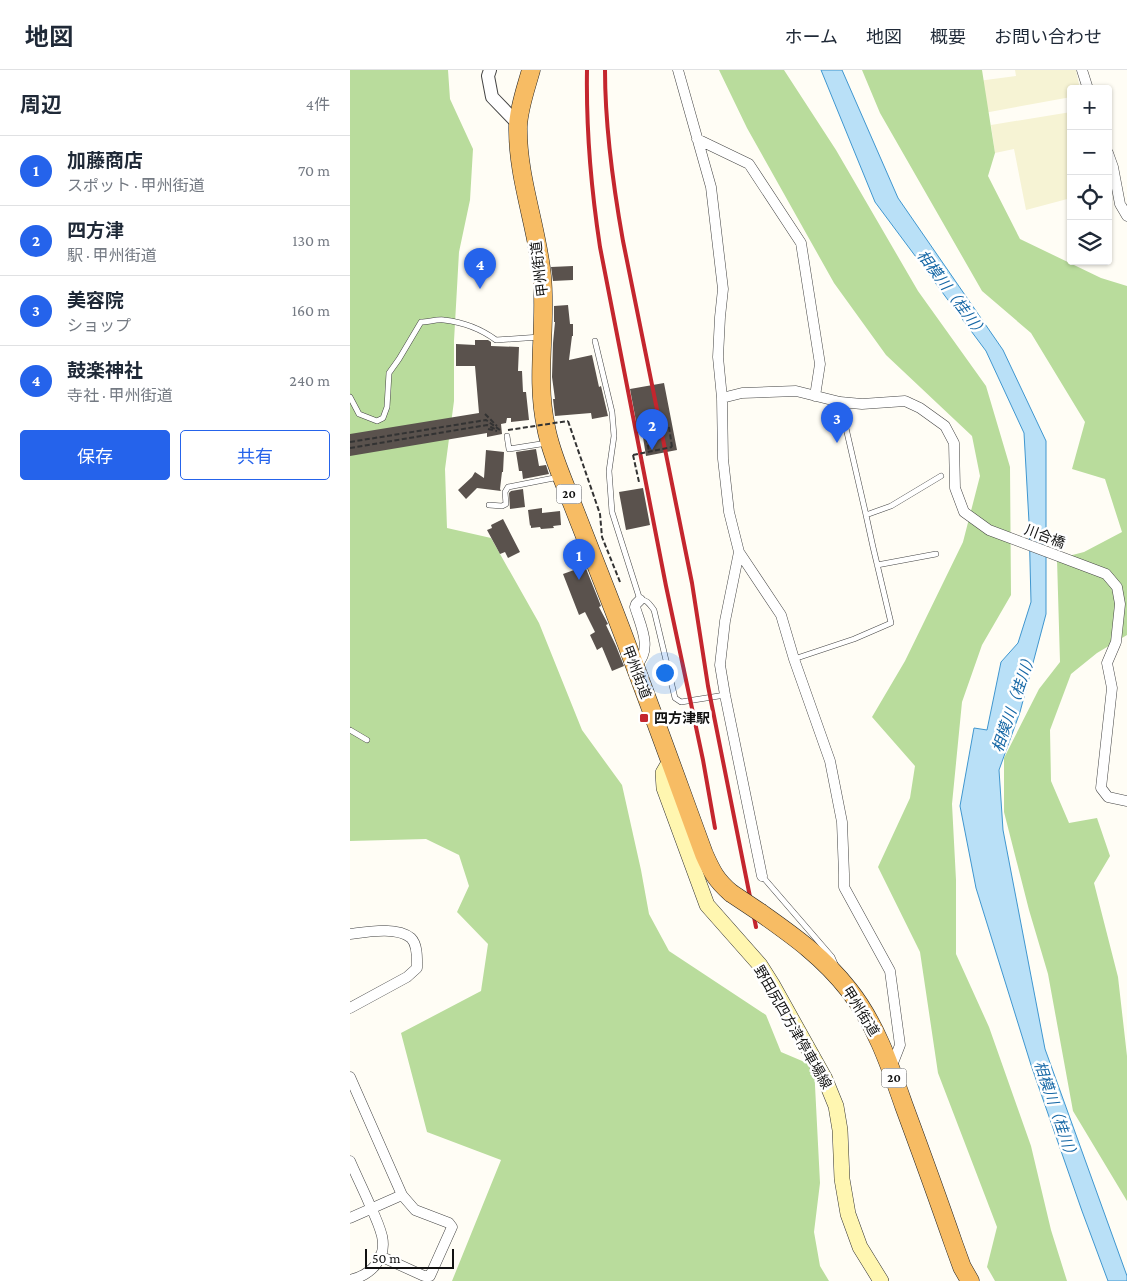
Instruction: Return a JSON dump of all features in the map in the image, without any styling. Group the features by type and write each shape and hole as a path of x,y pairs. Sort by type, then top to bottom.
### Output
{"highway":[{"name":"甲州街道","path":"531,70 518,124 522,167 542,276 543,409 550,442 562,477 636,666 706,860 713,874 720,884 731,893 796,937 813,951 840,979 861,1007 876,1032 891,1068 954,1245 970,1281"}],"main road":[{"name":"野田尻四方津停車場線","path":"670,762 663,773 664,788 707,905 760,965 825,1079 836,1106 840,1130 842,1179 848,1214 860,1247 881,1281"}],"street":[{"path":"490,70 488,76 492,97 518,124"},
{"path":"678,70 711,186 723,289 718,357 722,398 723,459 728,512 740,552 781,616 830,762 842,822 844,887 890,970 900,1045 891,1068"},
{"path":"1082,70 1087,85"},
{"path":"697,138 749,164 801,243 820,364 816,396"},
{"path":"1112,163 1120,204 1127,216"},
{"name":"川合橋","path":"722,398 742,393 796,392 840,402 862,404 905,401 920,408 945,426 954,443 955,488 964,512 989,530 1106,574 1117,587 1120,604 1116,642 1107,663 1112,688 1101,788 1108,797 1127,801"},
{"path":"740,552 725,621 720,665 762,876"},
{"path":"636,666 644,655 645,642 636,607 640,600"},
{"path":"350,934 382,930 398,932 411,938 417,952 416,968 407,977 350,1008"},
{"path":"350,1077 402,1194 415,1210 449,1223 452,1227 430,1276 424,1276 380,1256"},
{"path":"350,1161 379,1226 382,1238 382,1248 376,1266 369,1272 350,1280"},
{"path":"350,1218 402,1194"}],"lane":[{"path":"350,397 359,414 377,421 383,418 387,407 388,373 399,359 421,322 443,320 465,325 486,332 496,340 543,337"},
{"path":"595,341 612,412 614,436 609,471 612,512 640,600 649,603 654,610 675,698 682,702 725,695"},
{"path":"794,659 854,639 891,623 840,402"},
{"path":"508,433 509,449 550,442"},
{"path":"866,515 891,506 941,476"},
{"path":"490,504 502,506 506,504 505,492 508,487 562,477"},
{"path":"878,565 936,554"},
{"path":"350,730 368,740"},
{"path":"762,876 832,957 840,979"}],"path":[{"path":"485,414 502,432"},
{"path":"350,442 486,420 502,432"},
{"path":"508,433 568,421 600,514 602,537 621,585"},
{"path":"350,448 487,425 502,432"},
{"path":"639,482 633,455 672,447 669,427"},
{"path":"488,429 502,432"},
{"path":"645,430 649,452"}],"shaded area":[{"path":"1015,70 1076,70 1079,85 1067,85 1067,98 984,113 978,81 1016,76"},
{"path":"1067,113 1067,199 1026,210 1014,149 995,153 991,125"}],"green space":[{"path":"350,70 448,70 450,99 473,149 470,200 459,252 454,341 454,401 445,469 447,528 491,538 539,623 582,730 622,785 649,914 669,951 766,1015 781,1052 814,1066 820,1183 814,1232 820,1266 829,1281 452,1281 501,1160 427,1132 401,1033 481,991 488,944 457,912 469,886 459,855 426,839 350,841"},
{"path":"719,70 784,70 836,150 918,291 986,386 1010,467 1011,595 982,645 962,702 952,804 956,880 956,954 989,1027 1031,1146 1051,1230 1067,1281 995,1281 987,1267 997,1227 938,1073 920,952 878,867 910,798 915,766 872,717 905,661 963,542 980,476 972,436 886,355 834,283 747,128"},
{"path":"862,70 982,70 995,153 988,176 1020,239 1067,262 1067,265 1074,265 1101,278 1127,286 1127,635 1097,653 1071,674 1050,730 1051,781 1069,823 1097,818 1110,856 1094,883 1118,977 1127,1056 1127,1201 1073,1111 1048,974 1029,910 1004,812 1004,758 1039,689 1060,662 1057,559 1084,552 1122,532 1105,479 1072,469 1085,422 1031,333 982,291 880,113"}],"water":[{"name":"相模川（桂川）","path":"821,70 842,70 898,198 1003,350 1046,441 1046,614 1020,712 999,770 1003,830 1045,1049 1127,1276 1127,1281 1108,1281 1082,1211 1031,1065 976,888 960,806 974,728 987,730 1001,662 1018,643 1031,602 1024,433 986,351 875,202"}],"building":[{"path":"573,266 573,280 553,281 551,267"},
{"path":"568,305 570,324 573,324 569,360 592,355 608,416 592,419 591,413 555,416 552,377 554,306"},
{"path":"475,340 488,340 491,342 491,346 519,347 518,371 522,371 523,392 526,392 529,420 511,422 511,418 507,418 506,423 501,424 502,434 487,437 487,433 350,456 350,434 479,413 475,366 456,366 456,344 475,345"},
{"path":"664,383 677,450 646,456 642,431 638,432 630,389"},
{"path":"536,449 539,466 546,465 549,474 523,479 522,471 519,471 516,452"},
{"path":"486,450 504,452 501,491 477,488 466,499 458,490 475,472 484,478"},
{"path":"643,488 650,525 626,530 619,492"},
{"path":"523,489 525,507 510,509 509,493"},
{"path":"542,508 542,513 560,511 561,525 553,526 554,528 531,528 528,510"},
{"path":"503,519 520,552 508,558 505,552 500,554 487,530 492,528 491,525"},
{"path":"585,566 601,606 599,607 608,624 606,625 624,666 612,671 602,647 597,650 590,635 595,632 585,612 579,615 563,574"}],"railway":[{"path":"587,70 587,115 590,159 600,247 715,828"},
{"path":"605,70 610,156 623,241 692,583 708,686 756,927"}],"place":[{"name":"鼓楽神社","path":"480,289"},
{"name":"美容院","path":"837,443"},
{"name":"四方津","path":"652,450"},
{"name":"加藤商店","path":"579,580"},
{"name":"四方津駅","path":"644,718"}]}
